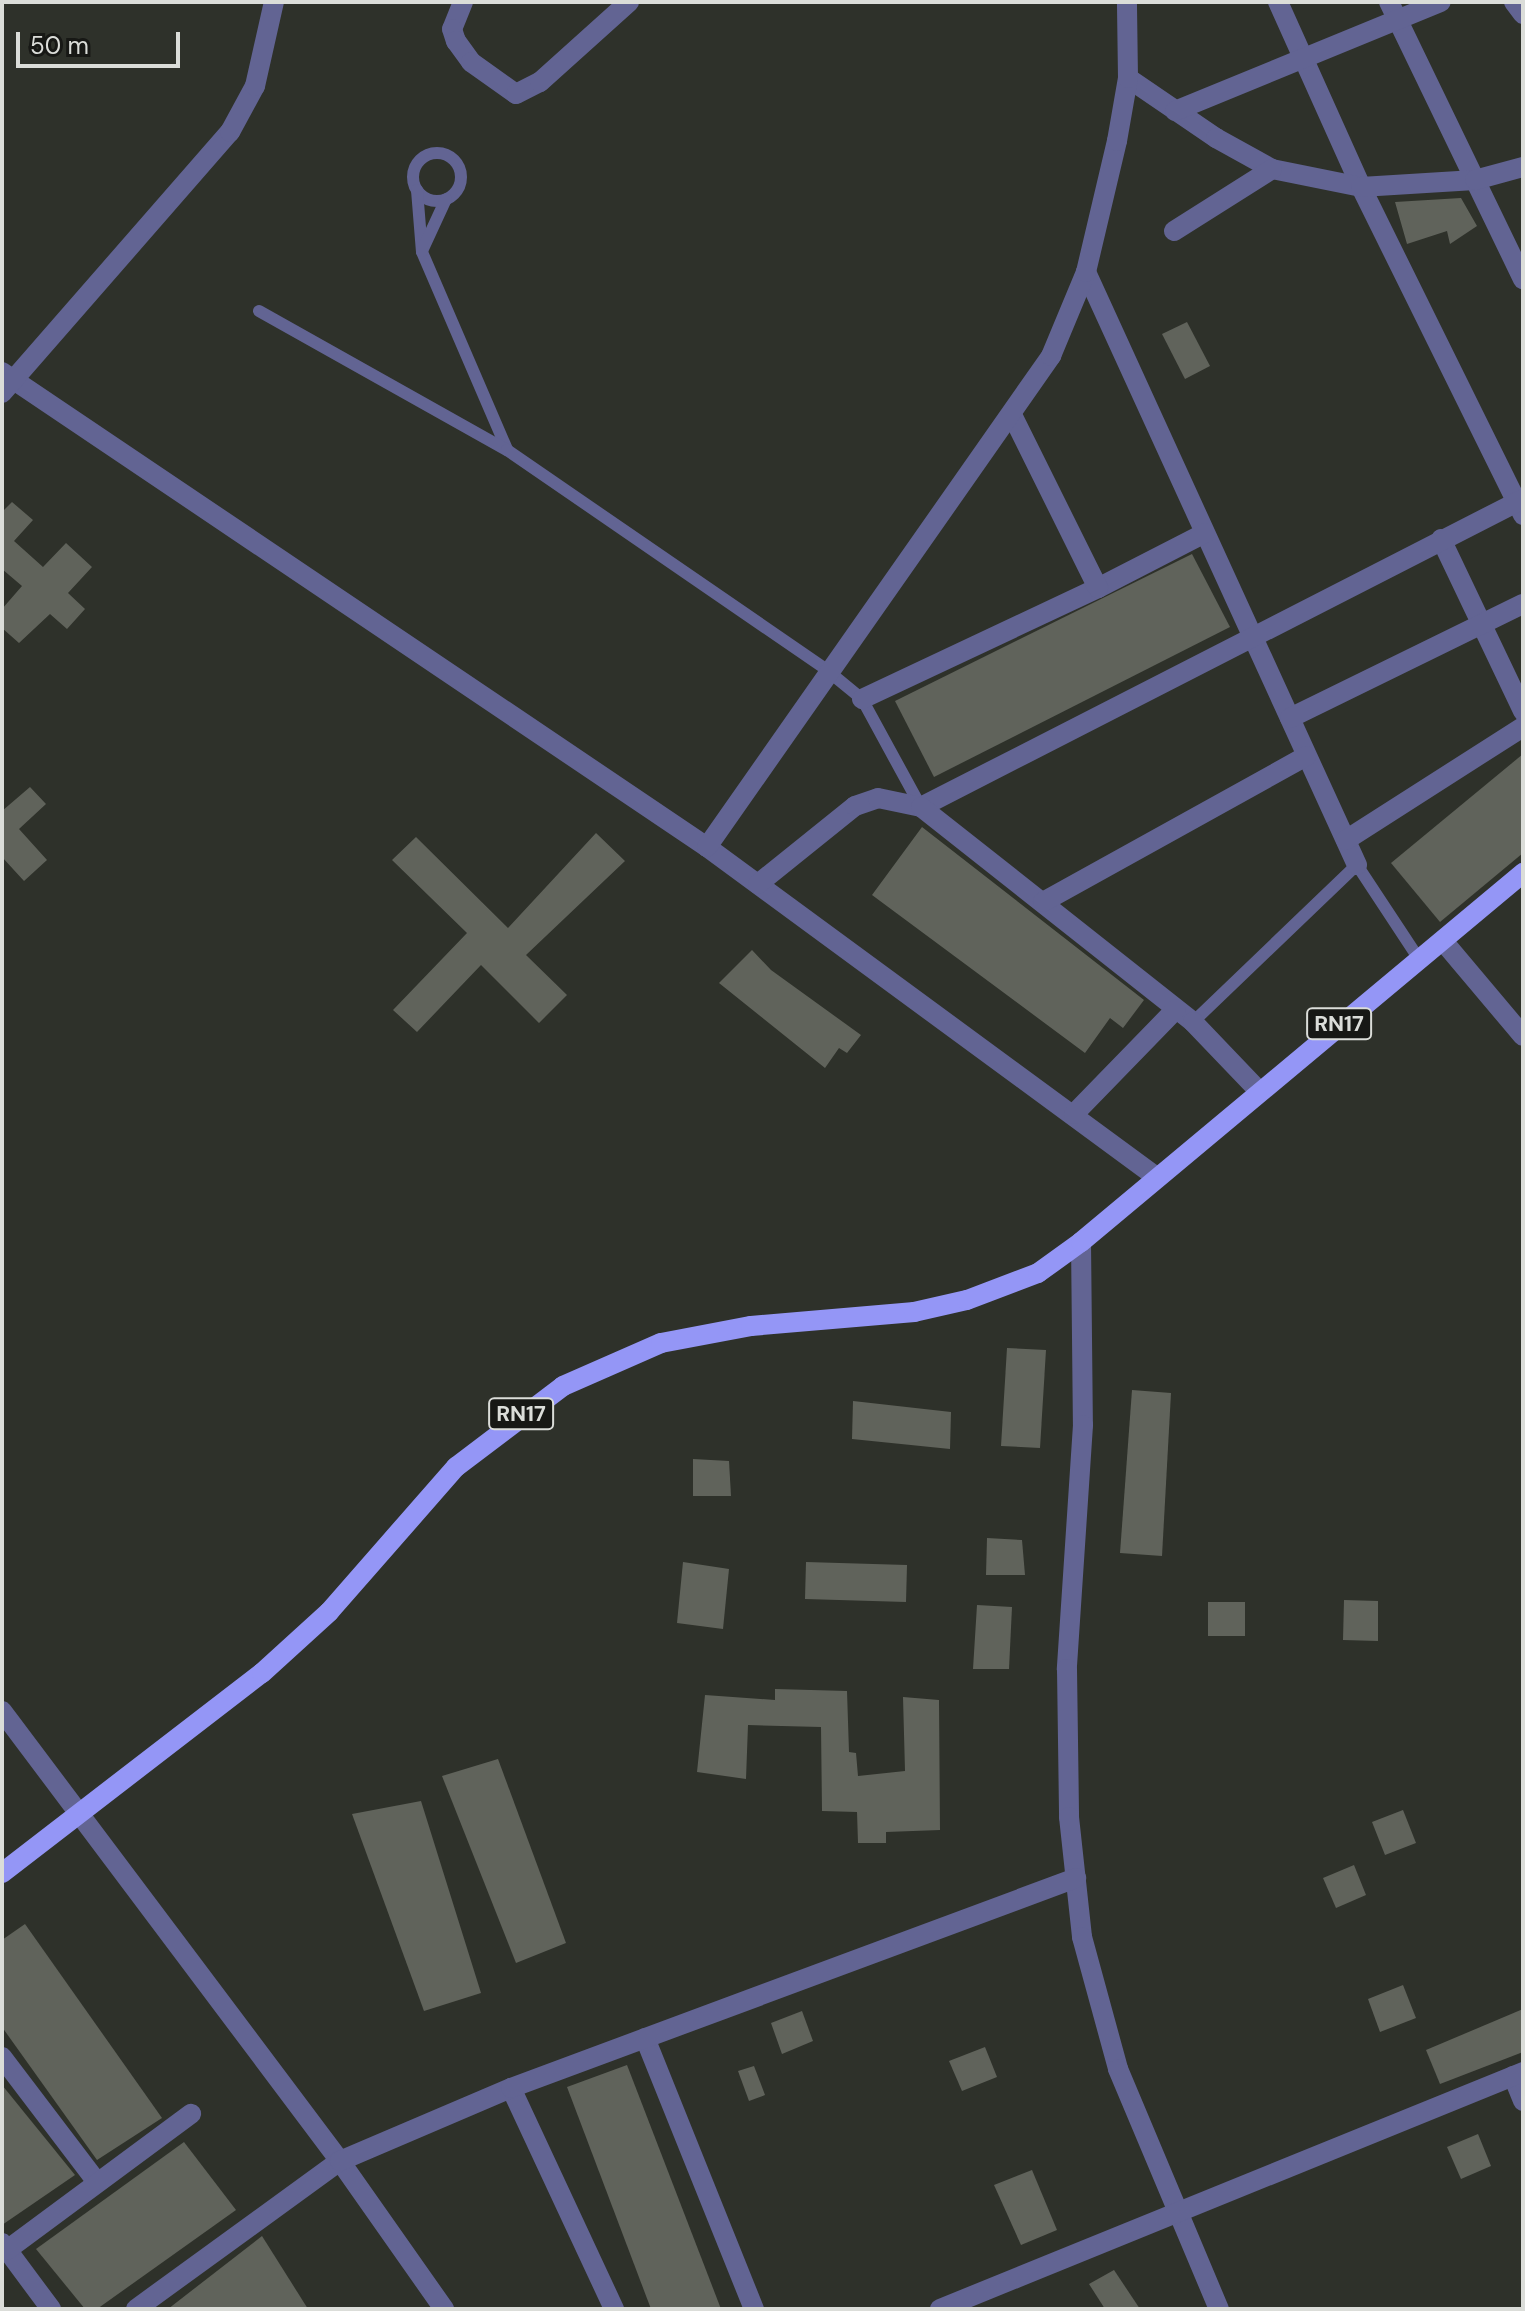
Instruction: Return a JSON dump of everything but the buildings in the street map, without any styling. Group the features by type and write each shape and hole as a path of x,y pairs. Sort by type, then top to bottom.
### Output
{"main road":[{"name":"RN17","path":"2,1873 262,1673 329,1612 456,1467 507,1424 574,1380 616,1359 690,1336 954,1304 1018,1283 1081,1242 1155,1176 1523,873"}],"street":[{"path":"274,2 255,86 230,132 6,383 707,847 1155,1176"},
{"path":"463,2 452,29 456,41 471,62 516,94 534,88 629,2"},
{"path":"707,847 1051,356 1086,272 1128,78 1127,2"},
{"path":"921,807 1252,634 1441,539 1521,505 1361,187 1278,2"},
{"path":"1175,111 1303,59 1393,10 1441,2"},
{"path":"1514,2 1523,14"},
{"path":"1393,10 1523,279"},
{"path":"1128,78 1175,111 1272,169 1361,187 1475,180 1523,167"},
{"path":"1174,231 1272,169"},
{"path":"1086,272 1357,865"},
{"path":"1012,415 1098,588"},
{"path":"862,699 1098,588 1205,533"},
{"path":"1441,539 1523,711"},
{"path":"1290,718 1523,604"},
{"path":"1346,840 1523,727"},
{"path":"1043,902 1306,756"},
{"path":"758,884 855,806 878,798 921,807 1193,1022 1259,1091"},
{"path":"1443,941 1523,1036"},
{"path":"1074,1114 1176,1009"},
{"path":"1081,1242 1083,1425 1067,1669 1069,1817 1082,1937 1118,2069 1219,2309"},
{"path":"2,1711 78,1817 340,2161 444,2309"},
{"path":"136,2309 340,2161 511,2088 1076,1878"},
{"path":"645,2038 754,2309"},
{"path":"2,2057 97,2182"},
{"path":"940,2309 1518,2074 1523,2101"},
{"path":"511,2088 614,2309"},
{"path":"51,2309 4,2246 191,2114"}],"lane":[{"path":"422,252 446,199 458,188 461,174 454,160 441,153 419,160 413,174 422,252 507,450"},
{"path":"417,190 430,200 446,199"},
{"path":"259,311 507,450 828,671 862,699 921,807"},
{"path":"1193,1022 1357,865 1419,959"}]}
